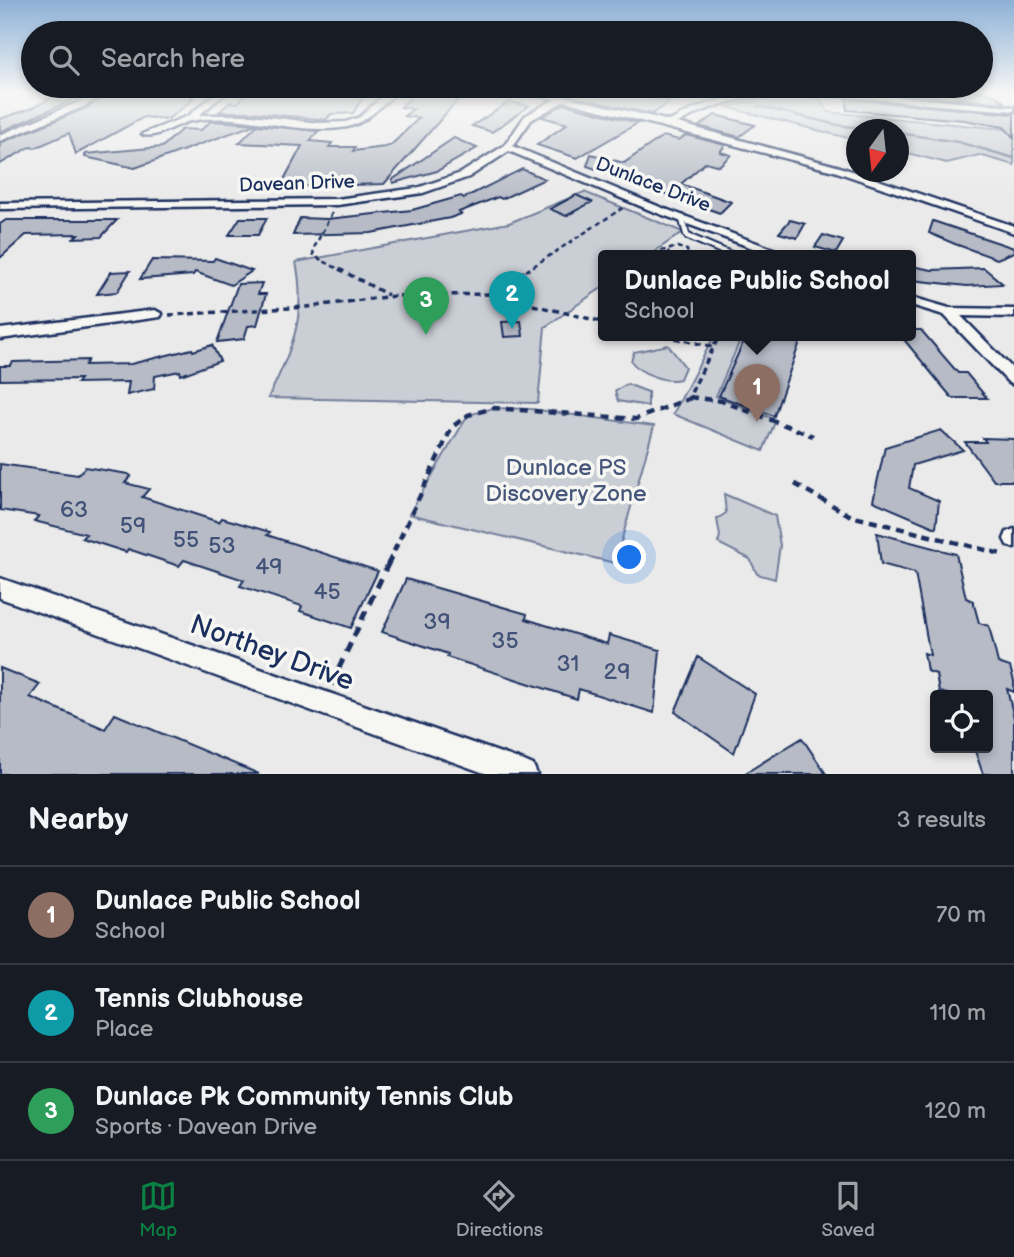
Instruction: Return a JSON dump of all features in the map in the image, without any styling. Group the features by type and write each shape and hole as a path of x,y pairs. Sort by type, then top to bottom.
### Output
{"street":[{"path":"0,138 26,127"},
{"path":"146,134 165,127"},
{"name":"Davean Drive","path":"0,206 337,202 419,191 465,175 508,148 521,127"},
{"path":"683,127 837,169 1014,230"},
{"name":"Dunlace Drive","path":"508,148 682,219 769,250"},
{"path":"916,303 949,312 1014,313"},
{"path":"949,312 1014,379"},
{"path":"0,334 155,314"},
{"name":"Northey Drive","path":"0,588 524,774"}],"lane":[{"path":"682,219 687,236 720,250"}],"path":[{"path":"490,294 634,200"},
{"path":"328,220 314,248 314,256 390,296"},
{"path":"667,250 674,247 687,250"},
{"path":"155,314 197,315 281,309 390,296 490,294 598,321"},
{"path":"688,341 714,347"},
{"path":"688,399 717,341"},
{"path":"323,702 422,486 456,422 475,412 494,408 636,419 688,399 722,401 813,436"},
{"path":"795,484 813,492 828,506 851,516 1014,557"}],"green space":[{"path":"805,127 846,127 846,137"},
{"path":"909,127 1014,130 1014,165 979,155 947,163 909,154"},
{"path":"584,192 683,232 657,250 598,250 598,290 545,327 538,403 268,398 295,332 300,299 296,262 509,223"},
{"path":"711,341 740,341 716,396 776,420 763,451 673,414"},
{"path":"668,345 685,367 680,379 668,380 654,376 640,370 631,361 634,352"},
{"path":"627,384 648,392 648,406 618,401 615,391"},
{"name":"Dunlace PS Discovery Zone","path":"494,408 531,409 654,426 615,563 409,514 468,415"},
{"path":"724,494 775,516 780,545 775,579 757,574 750,559 718,543 720,536 717,519 726,513"}],"building":[{"path":"39,127 125,127 76,154 69,133 35,148 30,147 0,164 0,143"},
{"path":"204,127 247,127 135,168 85,157 85,154 162,147 182,129 201,130"},
{"path":"255,127 279,127 318,131 310,141 332,143 329,147 355,147 353,151 391,145 410,127 434,127 384,184 280,187 302,146 239,143"},
{"path":"476,127 499,127 492,132"},
{"path":"563,127 631,127 577,158 537,145"},
{"path":"703,127 752,127 739,137"},
{"path":"1004,127 1014,127 1014,138"},
{"path":"686,135 725,145 720,152 731,155 719,166 706,162 681,184 731,202 720,213 587,166 591,154 624,163 663,136 679,140"},
{"path":"454,138 477,148 437,171 393,183 392,180"},
{"path":"522,169 545,179 502,199 498,197 450,218 371,233 293,235 300,218 327,219 412,210 461,196 464,198"},
{"path":"576,195 592,202 566,216 550,209"},
{"path":"240,218 267,218 258,235 229,235"},
{"path":"6,220 117,220 101,237 74,238 78,234 26,235 0,258 0,224"},
{"path":"790,220 805,224 797,238 779,233"},
{"path":"933,221 1014,248 1014,252 997,259 955,244 929,233"},
{"path":"823,235 843,241 838,250 815,247"},
{"path":"215,258 252,271 231,285 195,272 193,275 140,279 152,260 213,261"},
{"path":"916,267 932,270 984,268 1003,284 967,286 916,281"},
{"path":"130,271 117,292 97,294 111,272"},
{"path":"262,283 258,294 266,294 257,325 248,326 244,339 217,342 238,284"},
{"path":"521,321 523,336 504,337 502,322"},
{"path":"916,330 921,330 958,373 966,373 987,398 952,398 905,341 916,341"},
{"path":"744,341 800,341 774,416 719,396"},
{"path":"212,345 220,361 181,375 180,371 155,376 154,389 127,395 129,382 77,383 80,379 0,380 0,366 10,366 13,362 88,360 85,365 131,364"},
{"path":"941,430 963,450 913,465 909,488 939,501 936,528 873,501 885,447"},
{"path":"983,438 1014,439 1014,481 994,481 965,442 986,442"},
{"path":"0,464 78,475 85,467 128,474 131,476 125,483 149,489 142,497 219,522 222,518 270,532 267,535 378,571 351,628 300,611 302,606 240,586 244,580 184,560 179,566 128,549 126,552 82,538 86,534 34,521 39,516 0,510"},
{"path":"877,533 956,554 966,598 973,601 979,623 989,626 998,663 1010,667 1014,681 1014,692 1007,689 1014,718 1014,774 983,774 976,753 993,753 993,690 939,690 936,674 927,671 924,653 930,655 915,573 881,564"},
{"path":"406,579 527,614 526,619 607,644 609,635 660,650 654,713 579,689 577,699 447,657 448,654 382,632"},
{"path":"698,657 755,694 734,753 675,712"},
{"path":"0,668 40,684 30,697 105,729 115,714 259,774 0,774"},
{"path":"802,738 826,774 744,774"}],"waterway":[{"path":"909,135 958,142 1014,158"}],"place":[{"name":"Tennis Clubhouse","path":"512,329"},
{"name":"Dunlace Pk Community Tennis Club","path":"426,335"},
{"name":"Dunlace Public School","path":"757,422"}]}
